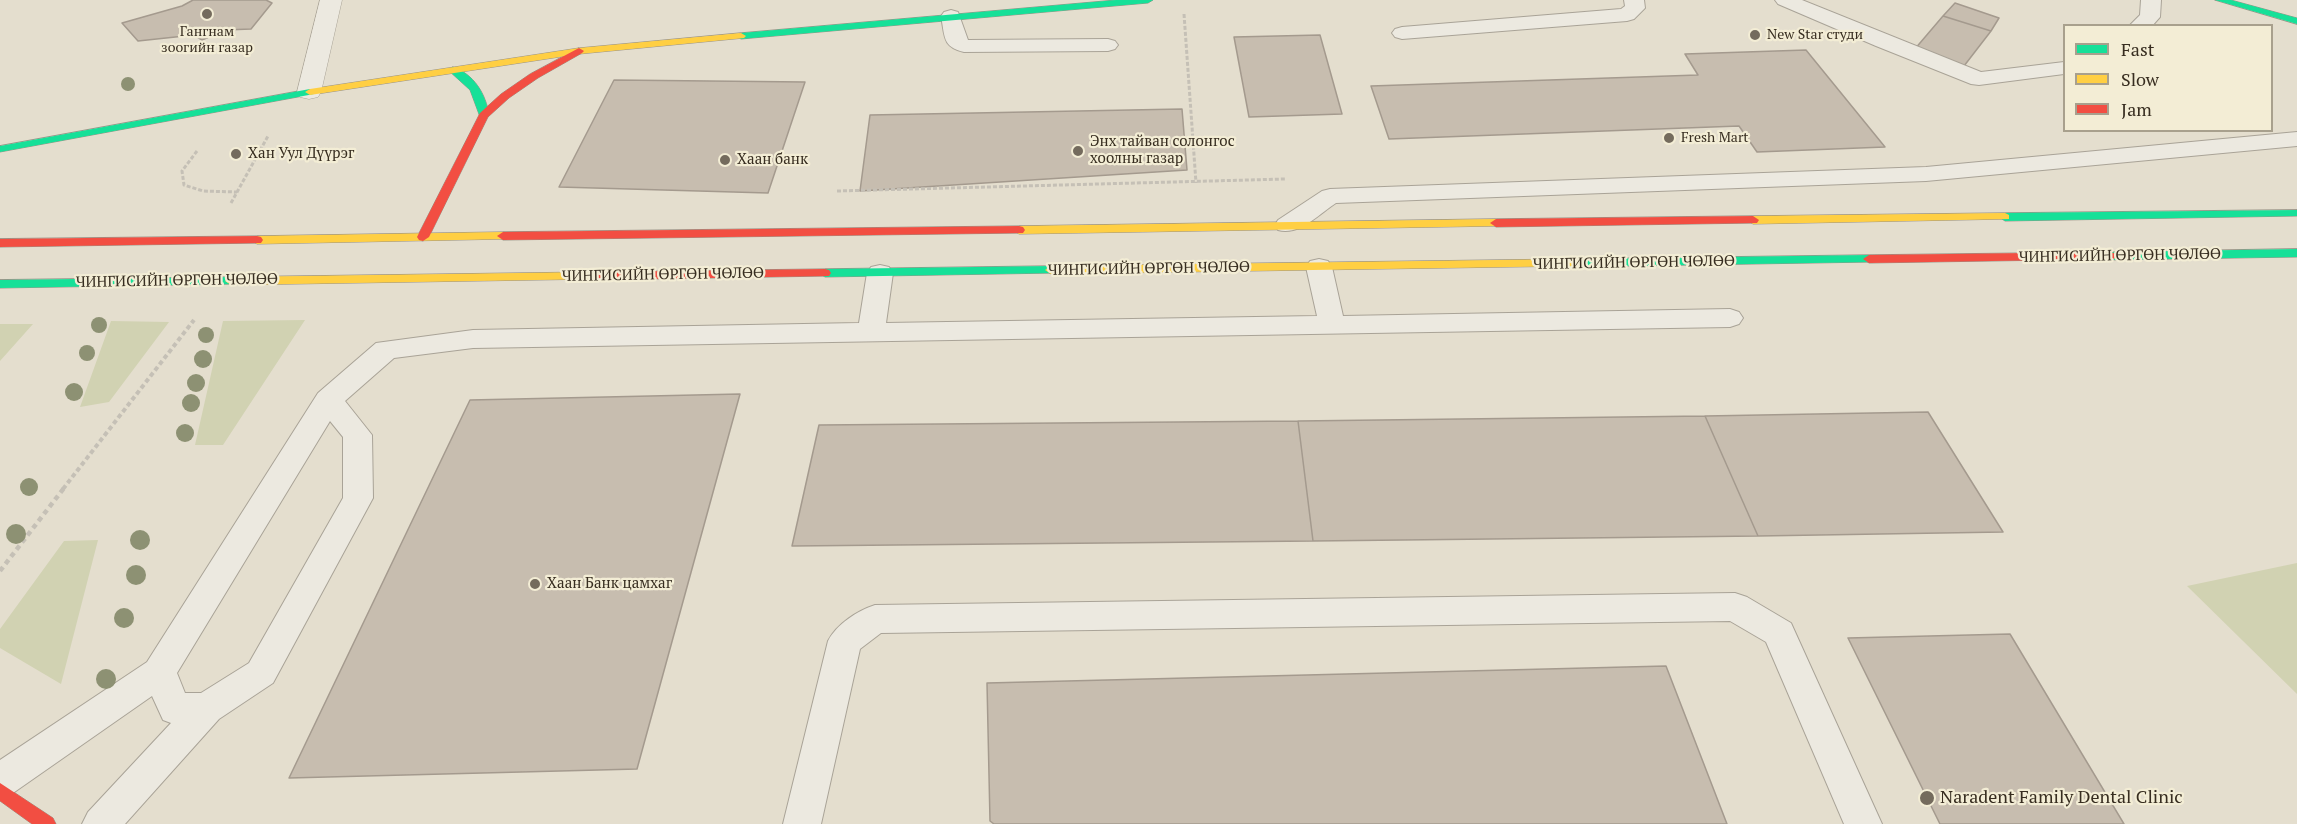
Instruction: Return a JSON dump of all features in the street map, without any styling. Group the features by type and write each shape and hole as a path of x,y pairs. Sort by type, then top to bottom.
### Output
{"main road":[{"path":"0,148 309,92 579,51 1075,2 1148,0"},
{"path":"2220,0 2297,21"},
{"path":"2264,13 2297,32"},
{"path":"423,237 484,115 524,82 579,51"},
{"path":"453,70 476,88 484,102 484,115"},
{"path":"0,243 2297,213"},
{"name":"ЧИНГИСИЙН ӨРГӨН ЧӨЛӨӨ","path":"0,284 2297,253"},
{"path":"0,791 47,824"}],"street":[{"path":"309,92 331,0"}],"lane":[{"path":"1402,33 1627,15 1635,8 1634,0"},
{"path":"1785,0 1883,42 1979,79 2063,68"},
{"path":"2141,24 2150,17 2151,0"},
{"path":"951,16 956,42 964,46 1108,45"},
{"path":"1287,225 1330,196 1926,174 2297,139"},
{"path":"1319,267 1332,325"},
{"path":"871,332 880,273"},
{"path":"0,781 159,672 328,400 386,350 473,339 1730,318"},
{"path":"101,824 207,708 261,673 358,498 358,435 328,400"},
{"path":"802,824 845,641 875,619 1736,607 1779,633 1863,824"},
{"path":"159,672 175,710 207,708"}],"path":[{"path":"1184,14 1196,183"},
{"path":"227,210 282,115 309,92"},
{"path":"201,148 183,167 180,178 184,186 195,190 237,192"},
{"path":"826,192 1291,179"},
{"path":"0,570 200,313"}],"green space":[{"path":"305,320 223,445 195,445 223,321"},
{"path":"111,321 169,322 109,402 80,407"},
{"path":"0,324 33,324 0,361"},
{"path":"98,540 61,684 0,648 0,629 64,541"},
{"path":"2297,563 2297,694 2187,586"}],"building":[{"name":"Гангнам зоогийн газар","path":"193,0 266,0 272,3 251,29 225,30 202,40 194,35 138,41 122,23 182,6"},
{"path":"1955,3 1999,18 1991,31 1943,16"},
{"path":"1943,16 1991,31 1964,66 1914,50"},
{"path":"1320,35 1342,114 1249,117 1234,37"},
{"path":"1806,50 1885,147 1757,152 1739,126 1389,139 1371,86 1698,75 1685,54"},
{"path":"614,80 805,82 768,193 559,187"},
{"path":"1182,109 1187,170 860,191 870,115"},
{"name":"Хаан Банк цамхаг","path":"740,394 637,769 289,778 470,400"},
{"path":"1928,412 2003,532 1758,536 1705,416"},
{"path":"1705,416 1758,536 1313,541 1298,421"},
{"path":"1298,421 1313,541 792,546 819,425"},
{"path":"2010,634 2124,824 1940,824 1848,638"},
{"path":"1666,666 1727,824 994,824 990,821 987,683"}],"traffic: fast":[{"path":"741,36 1148,0"},
{"path":"2220,0 2297,21"},
{"path":"453,70 474,88 481,100 484,115"},
{"path":"0,149 310,92"},
{"path":"2005,217 2297,213"},
{"path":"2110,256 2297,253"},
{"path":"1571,263 1869,259"},
{"path":"825,273 1051,270"},
{"path":"0,284 231,281"}],"traffic: slow":[{"path":"310,92 579,51 741,36"},
{"path":"1753,220 2005,217"},
{"path":"1019,230 1496,223"},
{"path":"257,240 503,236"},
{"path":"1051,270 1571,263"},
{"path":"231,281 592,276"}],"traffic: jam":[{"path":"423,237 484,115 505,96 534,76 579,51"},
{"path":"1496,223 1753,220"},
{"path":"503,236 1019,230"},
{"path":"0,243 257,240"},
{"path":"1869,259 2110,256"},
{"path":"592,276 825,273"},
{"path":"0,791 47,824"}],"place":[{"name":"Гангнам зоогийн газар","path":"207,14"},
{"name":"New Star студи","path":"1755,35"},
{"name":"Fresh Mart","path":"1669,138"},
{"name":"Энх тайван солонгос хоолны газар","path":"1078,151"},
{"name":"Хан Уул Дүүрэг","path":"236,154"},
{"name":"Хаан банк","path":"725,160"},
{"name":"Хаан Банк цамхаг","path":"535,584"},
{"name":"Naradent Family Dental Clinic","path":"1927,798"}]}
